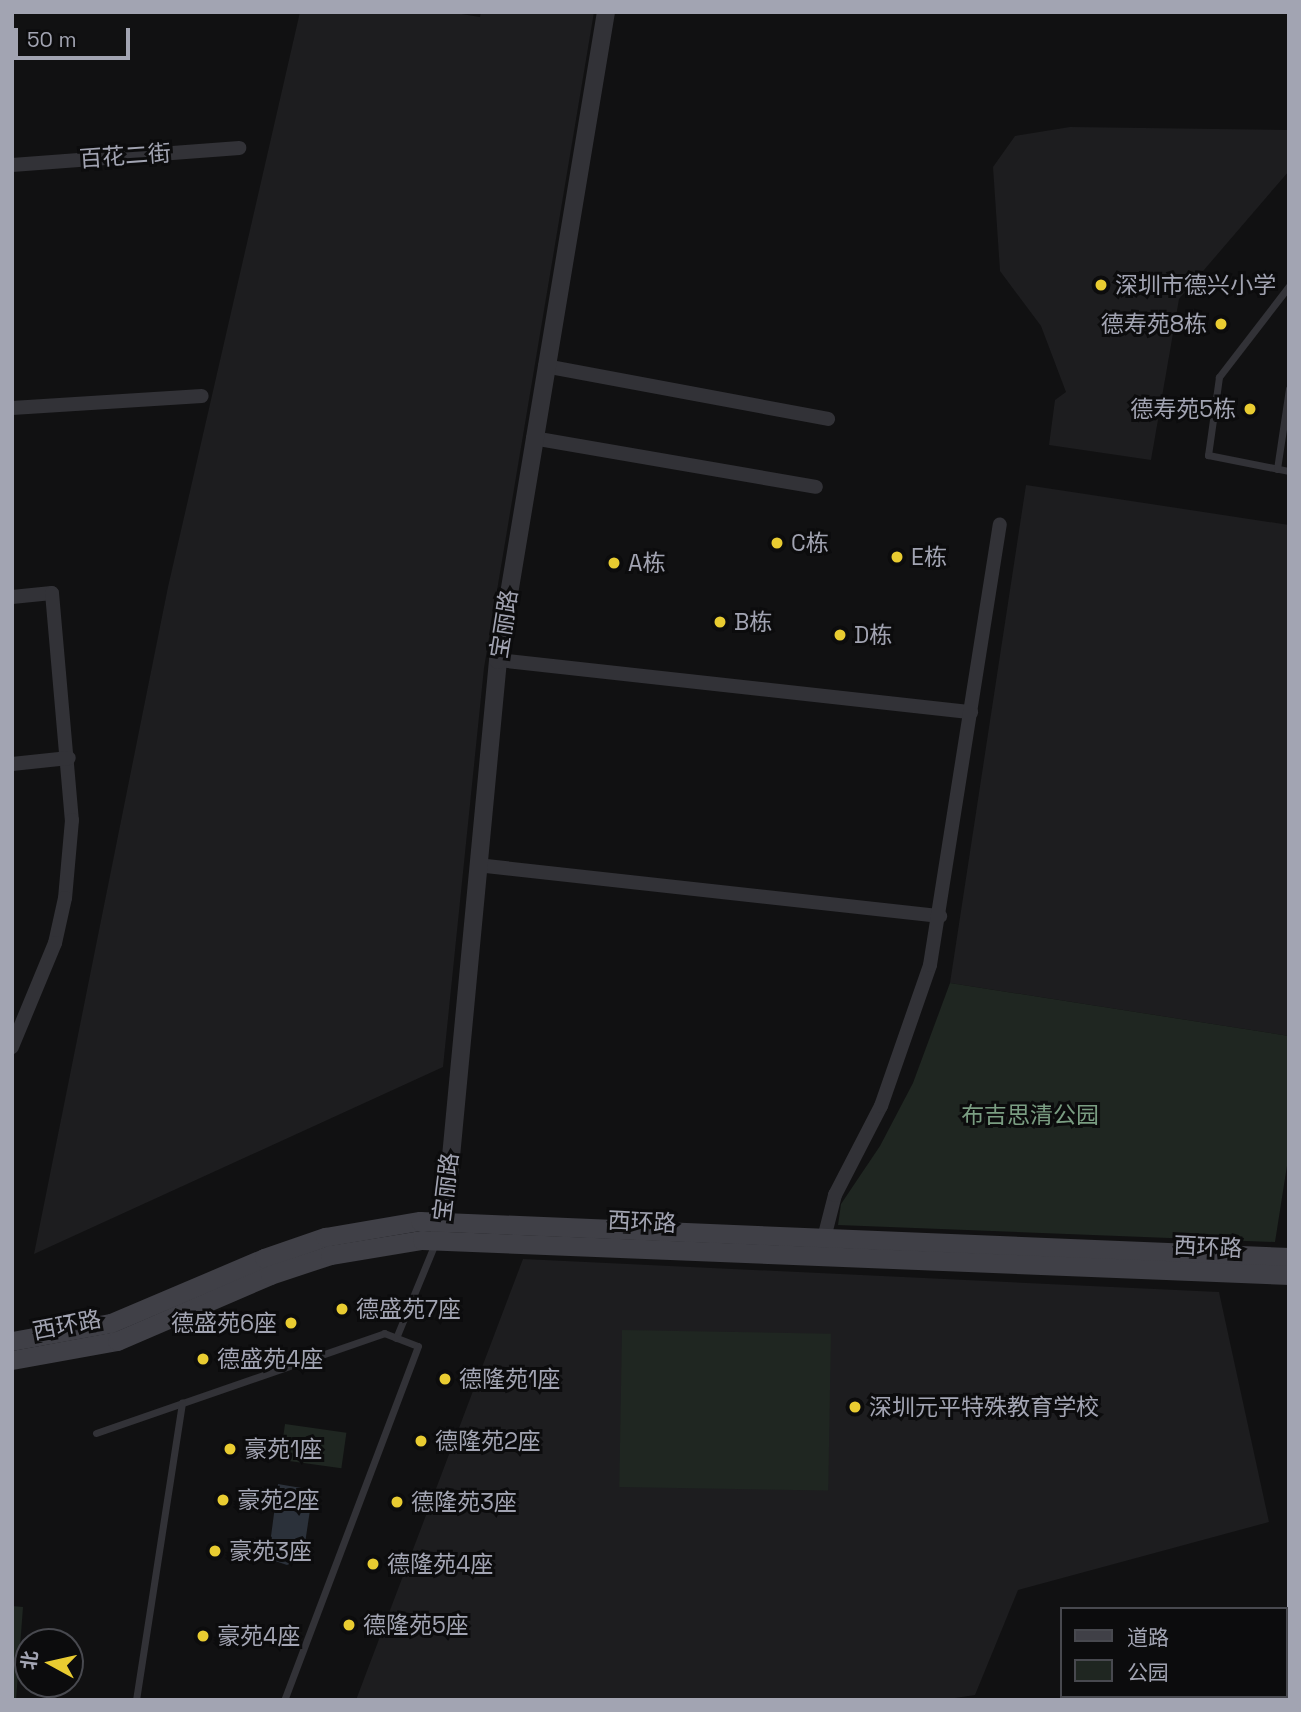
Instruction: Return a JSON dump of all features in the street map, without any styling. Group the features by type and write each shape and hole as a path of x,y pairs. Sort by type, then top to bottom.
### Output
{"main road":[{"name":"西环路","path":"12,1341 111,1323 264,1258 325,1237 388,1224 445,1220 1289,1275"},
{"name":"西环路","path":"12,1360 117,1341 270,1275 330,1255 437,1239 822,1245 1289,1257"}],"street":[{"name":"宝丽路","path":"437,1239 445,1220 498,660 606,12"},
{"name":"百花二街","path":"12,164 239,148"},
{"path":"545,366 828,419"},
{"path":"12,408 202,396"},
{"path":"533,438 816,487"},
{"path":"822,1245 835,1195 900,1060 940,916 1000,525"},
{"path":"12,597 52,593 69,758 72,820 65,898 40,987 12,1047"},
{"path":"498,660 971,712"},
{"path":"12,764 69,758"},
{"path":"477,865 940,916"}],"lane":[{"path":"1289,286 1219,377 1209,455 1289,471"},
{"path":"1277,469 1289,389"},
{"path":"396,1338 437,1239"},
{"path":"96,1433 384,1333 418,1346 284,1700"},
{"path":"136,1700 182,1403"}],"shaded area":[{"path":"300,12 449,12 480,17 481,12 594,12 484,668 443,1067 34,1254 168,587"},
{"name":"深圳市德兴小学","path":"1070,127 1289,130 1289,171 1179,299 1151,460 1049,445 1055,400 1066,392 1041,326 1000,271 993,167 1015,136"},
{"path":"1026,485 1289,525 1289,1036 950,983"},
{"name":"深圳元平特殊教育学校","path":"523,1259 1219,1292 1269,1522 1018,1590 975,1695 942,1700 356,1700"},
{"path":"278,1484 313,1490 304,1550 299,1560 287,1565 275,1561 269,1551"}],"green space":[{"name":"布吉思清公园","path":"950,983 1289,1036 1289,1153 1275,1242 838,1225 841,1204 880,1146 913,1083"},
{"path":"622,1330 831,1334 828,1491 619,1487"},
{"path":"285,1424 346,1433 341,1468 280,1460"},
{"path":"12,1606 23,1607 21,1628 14,1628 14,1698 16,1698 12,1700"}],"place":[{"name":"深圳市德兴小学","path":"1101,285"},
{"name":"德寿苑8栋","path":"1221,324"},
{"name":"德寿苑5栋","path":"1250,409"},
{"name":"C栋","path":"777,543"},
{"name":"E栋","path":"897,557"},
{"name":"A栋","path":"614,563"},
{"name":"B栋","path":"720,622"},
{"name":"D栋","path":"840,635"},
{"name":"德盛苑7座","path":"342,1309"},
{"name":"德盛苑6座","path":"291,1323"},
{"name":"德盛苑4座","path":"203,1359"},
{"name":"德隆苑1座","path":"445,1379"},
{"name":"深圳元平特殊教育学校","path":"855,1407"},
{"name":"德隆苑2座","path":"421,1441"},
{"name":"豪苑1座","path":"230,1449"},
{"name":"豪苑2座","path":"223,1500"},
{"name":"德隆苑3座","path":"397,1502"},
{"name":"豪苑3座","path":"215,1551"},
{"name":"德隆苑4座","path":"373,1564"},
{"name":"德隆苑5座","path":"349,1625"},
{"name":"豪苑4座","path":"203,1636"}]}
